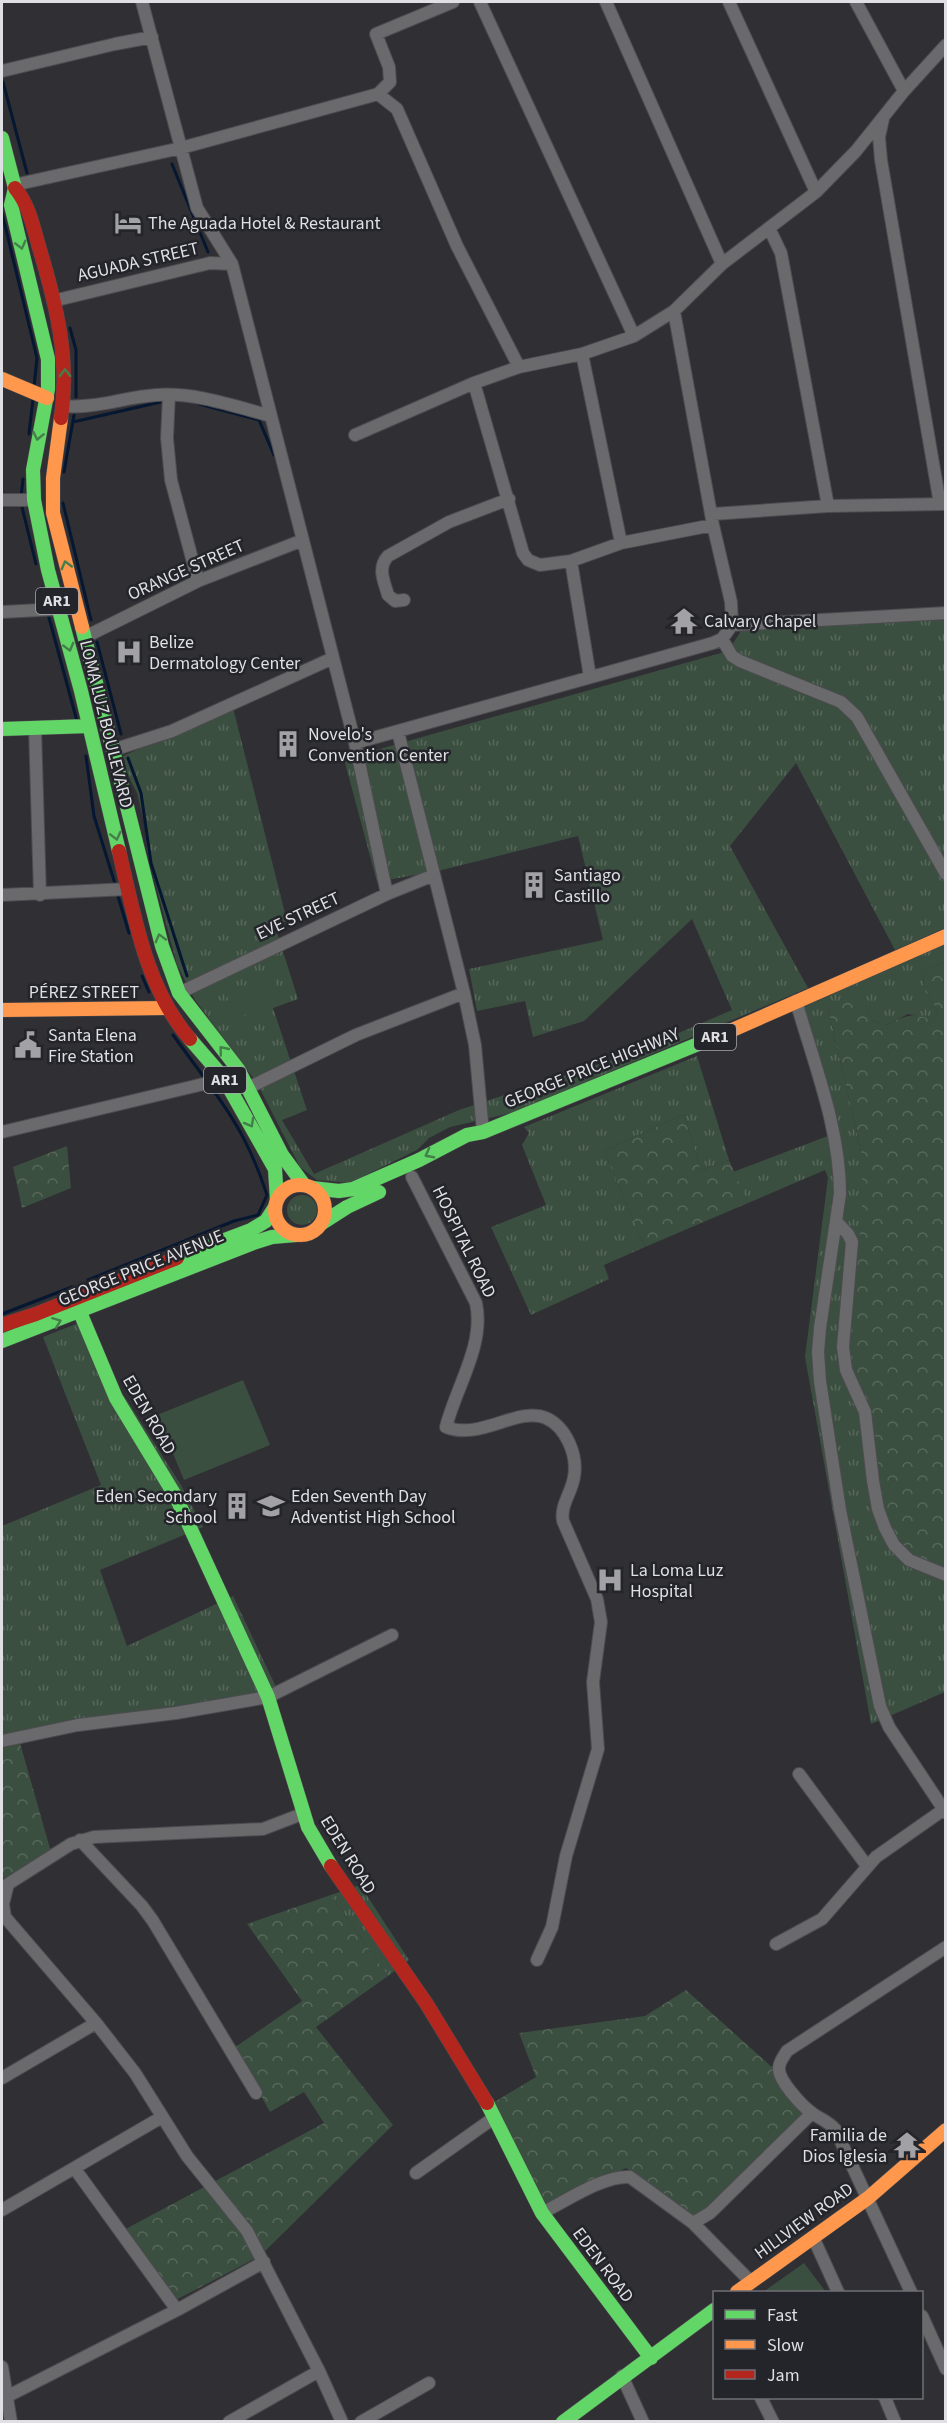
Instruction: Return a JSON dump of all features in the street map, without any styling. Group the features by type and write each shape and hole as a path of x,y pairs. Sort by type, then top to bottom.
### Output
{"main road":[{"name":"LOMA LUZ BOULEVARD","path":"2,138 4,156 14,186 25,200 62,334 65,360 63,406 53,462 51,494 53,513 162,946 179,993 238,1069 282,1155 308,1187"},
{"name":"LOMA LUZ BOULEVARD","path":"14,186 11,205 48,359 49,376 46,398 35,450 34,500 128,889 147,959 167,1008 181,1029 223,1077 275,1169 276,1203"},
{"path":"2,379 46,398"},
{"path":"2,729 89,726"},
{"name":"GEORGE PRICE HIGHWAY","path":"308,1187 332,1191 353,1189 419,1160 467,1135 483,1132 720,1035 945,936"},
{"name":"PÉREZ STREET","path":"2,1010 167,1008"},
{"name":"GEORGE PRICE HIGHWAY","path":"322,1222 472,1144 483,1132"},
{"path":"291,1186 308,1187 323,1199 325,1215 322,1222 311,1233 296,1235 283,1228 276,1215 276,1203 291,1186"},
{"name":"GEORGE PRICE AVENUE","path":"2,1325 251,1230 266,1221 276,1203"},
{"name":"GEORGE PRICE AVENUE","path":"2,1341 80,1313 140,1286 246,1246 272,1237 296,1235"},
{"name":"EDEN ROAD","path":"74,1299 116,1398 171,1489 195,1534 268,1697 302,1814 311,1833 338,1878 426,2003 495,2117 542,2213 651,2358"},
{"name":"HILLVIEW ROAD","path":"738,2291 868,2198 945,2130"},
{"path":"563,2421 713,2311"}],"street":[{"path":"142,2 197,208 232,264 355,743 387,894"},
{"path":"14,186 181,148 378,94 390,82 389,66 376,34 453,2"},
{"path":"480,2 634,336"},
{"path":"606,2 722,264"},
{"path":"729,2 816,192"},
{"path":"856,2 904,91"},
{"path":"2,71 152,37"},
{"path":"355,435 474,383 519,368 582,354 634,336 674,311 722,264 816,192 856,151 904,91 945,45"},
{"path":"378,94 397,108 457,246 519,368"},
{"path":"474,383 524,553 528,560 540,565 572,561 621,543 713,520 828,506 943,504 881,160 879,137 884,115"},
{"path":"856,151 870,150 881,160"},
{"path":"770,228 781,253 828,506"},
{"name":"AGUADA STREET","path":"52,301 210,263 232,264"},
{"path":"355,743 722,639 732,625 731,602 713,520 674,311"},
{"path":"582,354 621,543"},
{"path":"63,406 89,406 157,394 203,398 271,416"},
{"path":"169,395 166,438 171,480 198,581"},
{"path":"404,600 391,599 388,595 382,564 388,556 450,522 509,499"},
{"path":"2,500 34,500"},
{"name":"ORANGE STREET","path":"85,636 198,581 303,540"},
{"path":"572,561 590,677"},
{"path":"2,612 59,609"},
{"path":"732,625 945,613"},
{"path":"722,639 732,656 740,661 841,702 849,708 857,717 945,874"},
{"path":"113,750 172,731 333,658"},
{"path":"35,728 40,895"},
{"path":"398,732 464,993 475,1046 483,1132"},
{"name":"EVE STREET","path":"179,993 387,894 434,875"},
{"path":"2,895 40,895 128,889"},
{"path":"249,1087 356,1035 464,993"},
{"path":"776,1944 822,1919 876,1857 945,1810 889,1727 880,1706 840,1509 824,1414 818,1352 840,1194 838,1154 796,1001"},
{"path":"2,1132 212,1082 223,1077"},
{"name":"HOSPITAL ROAD","path":"412,1177 476,1303 478,1313 476,1340 446,1427 469,1432 512,1420 541,1416 556,1423 566,1437 572,1453 574,1470 574,1478 563,1509 563,1521 600,1611 601,1622 593,1682 598,1749 566,1856 552,1927 537,1960"},
{"path":"836,1221 852,1242 843,1361 865,1412 878,1509 894,1545 909,1560 945,1575"},
{"path":"2,1741 78,1725 176,1713 268,1697 392,1635"},
{"path":"799,1774 867,1866"},
{"path":"302,1814 263,1829 94,1837 80,1840 8,1884 3,1904 3,1918 96,2023 135,2073 199,2171 247,2231 342,2421"},
{"path":"80,1840 142,1906 153,1921 256,2093"},
{"path":"911,2291 835,2128 822,2117 812,2113 787,2087 780,2076 778,2067 788,2051 945,1947"},
{"path":"2,2078 96,2023"},
{"path":"693,2223 710,2213 812,2113"},
{"path":"2,2210 162,2117"},
{"path":"416,2173 495,2117"},
{"path":"75,2169 177,2310"},
{"path":"542,2213 606,2181 620,2176 630,2177 693,2223 751,2282"},
{"path":"813,2237 838,2291"},
{"path":"2,2367 7,2411 177,2310 264,2262"},
{"path":"923,2320 945,2368"},
{"path":"229,2421 243,2419 319,2371"},
{"path":"622,2376 643,2421"},
{"path":"360,2421 429,2383"},
{"path":"762,2399 773,2421"},
{"path":"886,2399 895,2421"}],"green space":[{"path":"945,618 945,928 895,950 796,763 730,846 808,988 515,1112 450,1127 429,1138 417,1150 350,1183 317,1180 300,1167 257,1083 195,1000 177,965 148,855 144,822 137,793 128,775 123,756 233,708 287,921 275,926 298,999 273,1008 307,1110 282,1120 314,1174 459,1110 630,1054 732,1010 692,919 584,1021 533,1037 525,1001 477,1011 469,969 603,940 578,836 442,870 377,882 344,759 728,651 741,631"},
{"path":"945,943 945,961 923,972 924,989 938,1012 932,1021 908,1014 887,1025 873,1021 865,1005 828,1008 862,1155 862,1208 945,1569 945,1692 871,1724 805,1357 828,1178 825,1170 748,1203 733,1172 833,1134 797,1010"},
{"path":"945,961 945,1569 922,1561 900,1544 883,1513 861,1397 849,1356 862,1208 862,1155 828,1008 853,1001 865,1005 873,1021 887,1025 914,1015 932,1021 938,1012 924,989 923,972"},
{"path":"272,975 282,999 237,1018 226,994"},
{"path":"697,1056 729,1160 701,1171 684,1114 604,1151 645,1247 604,1265 609,1279 531,1315 491,1227 546,1205 522,1145 529,1133 524,1127"},
{"path":"684,1114 701,1171 729,1160 748,1203 645,1247 604,1151"},
{"path":"67,1146 71,1188 22,1208 13,1167"},
{"path":"302,1195 308,1196 316,1204 316,1216 308,1224 302,1225 296,1224 288,1216 287,1210 288,1204 296,1196"},
{"path":"86,1320 119,1388 181,1485 203,1527 100,1570 127,1646 233,1596 277,1689 18,1733 20,1743 2,1748 2,1526 101,1485 43,1337"},
{"path":"243,1380 270,1445 184,1480 157,1415"},
{"path":"20,1743 51,1852 2,1879 2,1748"},
{"path":"360,1885 409,1960 388,1976 331,1895"},
{"path":"331,1895 388,1976 316,2027 393,2125 260,2256 172,2302 120,2232 324,2123 304,2092 270,2112 234,2048 302,2001 247,1924"},
{"path":"686,1990 773,2068 807,2111 696,2217 626,2168 547,2208 491,2104 536,2077 519,2033 645,2016"},
{"path":"804,2263 825,2291 764,2291"}],"waterway":[{"path":"3,82 27,173"},
{"path":"172,164 208,252"},
{"path":"2,213 37,358 34,387"},
{"path":"70,328 76,350 76,397"},
{"path":"29,434 33,399"},
{"path":"73,422 165,401"},
{"path":"199,404 259,420 274,455"},
{"path":"64,472 74,415"},
{"path":"21,497 23,479"},
{"path":"21,503 36,564"},
{"path":"63,503 91,620"},
{"path":"42,588 47,608"},
{"path":"48,614 77,721"},
{"path":"97,642 121,734"},
{"path":"86,756 94,816 116,887"},
{"path":"128,758 141,793 151,863 187,976"},
{"path":"117,893 129,933"},
{"path":"142,976 149,992"},
{"path":"173,1035 206,1080"},
{"path":"88,1280 234,1221 258,1215 267,1195 262,1179 243,1138 210,1086"},
{"path":"2,1314 72,1287"}],"traffic: fast":[{"path":"2,138 15,188 11,205 48,359 48,389 33,470 34,500 48,570 81,691 119,851"},
{"path":"82,627 162,946 179,993 238,1069 282,1155 304,1185"},
{"path":"2,729 89,726"},
{"path":"312,1188 339,1191 353,1189 419,1160 467,1135 483,1132 730,1031"},
{"path":"190,1039 223,1077 275,1169 277,1200"},
{"path":"322,1223 347,1207 379,1192"},
{"path":"177,1258 251,1230 266,1221 275,1207"},
{"path":"2,1341 256,1242 272,1237 296,1235"},
{"path":"74,1298 116,1398 176,1497 268,1697 308,1827 331,1866"},
{"path":"487,2103 542,2213 651,2358"},
{"path":"563,2422 713,2311"}],"traffic: slow":[{"path":"2,379 47,398"},
{"path":"61,418 53,478 53,513 82,627"},
{"path":"730,1031 946,936"},
{"path":"2,1010 167,1008"},
{"path":"300,1185 318,1192 325,1210 318,1228 300,1235 282,1228 275,1210 282,1192 300,1185"},
{"path":"738,2291 868,2198 946,2130"}],"traffic: jam":[{"path":"15,188 30,216 56,310 64,374 61,418"},
{"path":"119,851 136,925 152,974 162,998 190,1039"},
{"path":"2,1325 36,1314 177,1258"},
{"path":"331,1866 426,2003 487,2103"}],"place":[{"name":"The Aguada Hotel & Restaurant","path":"128,223"},
{"name":"Calvary Chapel","path":"684,621"},
{"name":"Belize Dermatology Center","path":"129,652"},
{"name":"Novelo's Convention Center","path":"288,744"},
{"name":"Santiago Castillo","path":"534,885"},
{"name":"Santa Elena Fire Station","path":"28,1045"},
{"name":"Eden Secondary School","path":"237,1506"},
{"name":"Eden Seventh Day Adventist High School","path":"271,1506"},
{"name":"La Loma Luz Hospital","path":"610,1580"},
{"name":"Familia de Dios Iglesia","path":"907,2145"}]}
